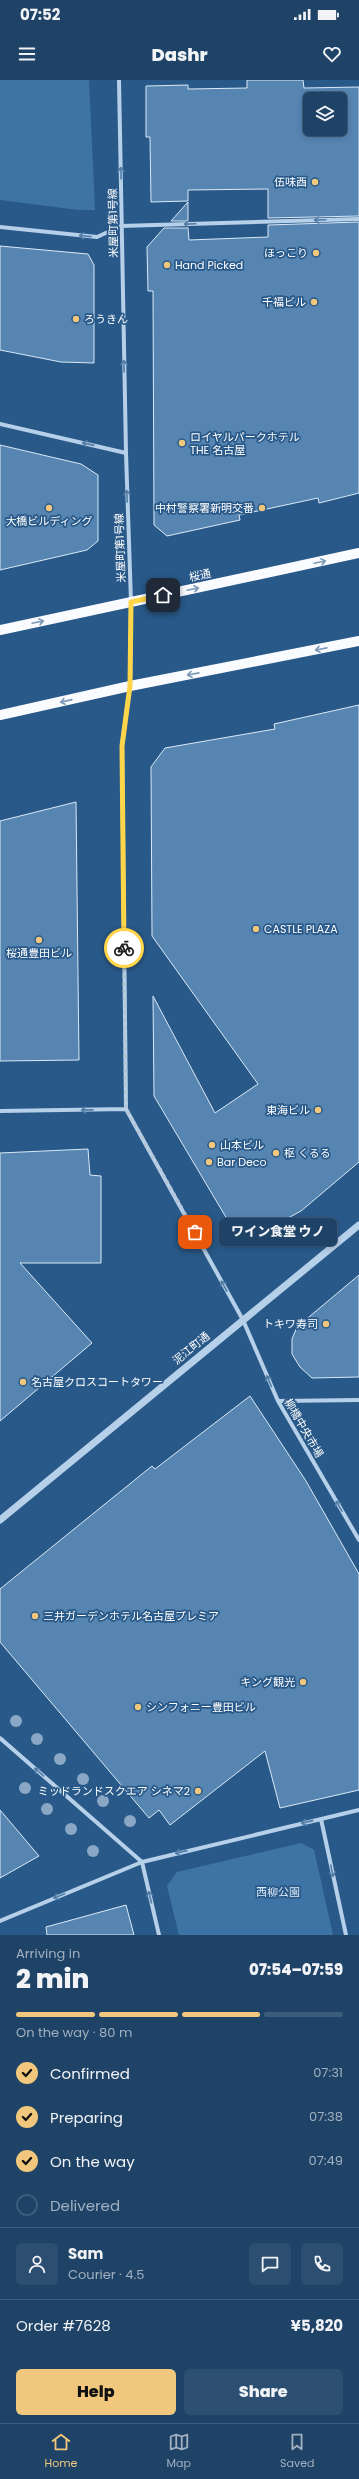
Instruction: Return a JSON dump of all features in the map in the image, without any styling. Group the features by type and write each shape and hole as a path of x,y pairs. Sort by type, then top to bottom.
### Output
{"main road":[{"name":"桜通","path":"0,630 359,553"},
{"path":"0,715 130,686 359,641"}],"street":[{"name":"米屋町第1号線","path":"119,80 126,453 131,602 130,686 122,746 126,1109 243,1320"},
{"path":"0,227 96,237 122,226 359,219"},
{"path":"0,424 126,453"},
{"path":"0,1112 126,1109"},
{"name":"泥江町通","path":"0,1520 359,1225"},
{"name":"柳橋中央市場","path":"243,1320 278,1402 359,1540"},
{"path":"278,1402 359,1400"},
{"path":"0,1738 142,1862 159,1935"},
{"path":"0,1921 142,1862 359,1810"},
{"path":"321,1819 346,1935"}],"green space":[{"path":"0,80 89,80 95,210 79,210 0,200"},
{"name":"西柳公園","path":"301,1843 314,1850 333,1935 179,1935 167,1886 177,1872"}],"building":[{"path":"247,80 303,80 304,88 359,87 359,216 268,218 268,189 188,190 188,201 151,202 150,137 146,137 146,86 188,85 188,89 247,88"},
{"path":"188,202 188,221 171,221"},
{"path":"359,222 359,493 319,503 318,498 239,515 240,520 167,536 154,525 153,291 148,291 147,247 164,228 188,228 189,240 268,237 268,225"},
{"path":"0,246 88,254 94,265 94,363 61,362 0,350"},
{"name":"大橋ビルディング","path":"0,445 81,464 98,475 98,541 87,550 0,570"},
{"name":"CASTLE PLAZA","path":"359,705 359,1162 301,1211 277,1224 257,1229 242,1227 227,1219 154,1096 153,996 215,1113 258,1084 152,936 151,767 165,748 275,729 274,724"},
{"name":"桜通豊田ビル","path":"76,802 79,1060 0,1061 0,821"},
{"path":"88,1149 90,1175 101,1176 101,1263 20,1263 92,1343 0,1421 0,1153"},
{"path":"359,1275 359,1377 312,1378 300,1367 292,1354 292,1339 297,1327"},
{"path":"250,1396 306,1481 359,1574 359,1790 280,1808 265,1751 170,1825 159,1810 149,1818 0,1642 0,1589 152,1466 155,1469"},
{"path":"0,1810 39,1856 0,1878"},
{"path":"126,1905 134,1935 47,1935 46,1927"}],"way so far":[{"path":"124,948 126,1109 195,1232"}],"place":[{"name":"伍味酉","path":"315,182"},
{"name":"ほっこり","path":"316,253"},
{"name":"Hand Picked","path":"167,265"},
{"name":"千福ビル","path":"314,302"},
{"name":"ろうきん","path":"76,319"},
{"name":"ロイヤルパークホテル THE 名古屋","path":"182,443"},
{"name":"大橋ビルディング","path":"49,508"},
{"name":"中村警察署新明交番","path":"262,508"},
{"name":"CASTLE PLAZA","path":"256,929"},
{"name":"桜通豊田ビル","path":"39,940"},
{"name":"東海ビル","path":"318,1110"},
{"name":"山本ビル","path":"212,1145"},
{"name":"枢 くるる","path":"276,1153"},
{"name":"Bar Deco","path":"209,1162"},
{"name":"ワイン食堂 ウノ","path":"195,1232"},
{"name":"トキワ寿司","path":"326,1324"},
{"name":"名古屋クロスコートタワー","path":"23,1382"},
{"name":"三井ガーデンホテル名古屋プレミア","path":"35,1616"},
{"name":"キング観光","path":"303,1682"},
{"name":"シンフォニー豊田ビル","path":"138,1707"},
{"name":"ミッドランドスクエア シネマ2","path":"198,1791"}],"route":[{"path":"124,948 122,746 130,686 131,602 163,595"}]}
